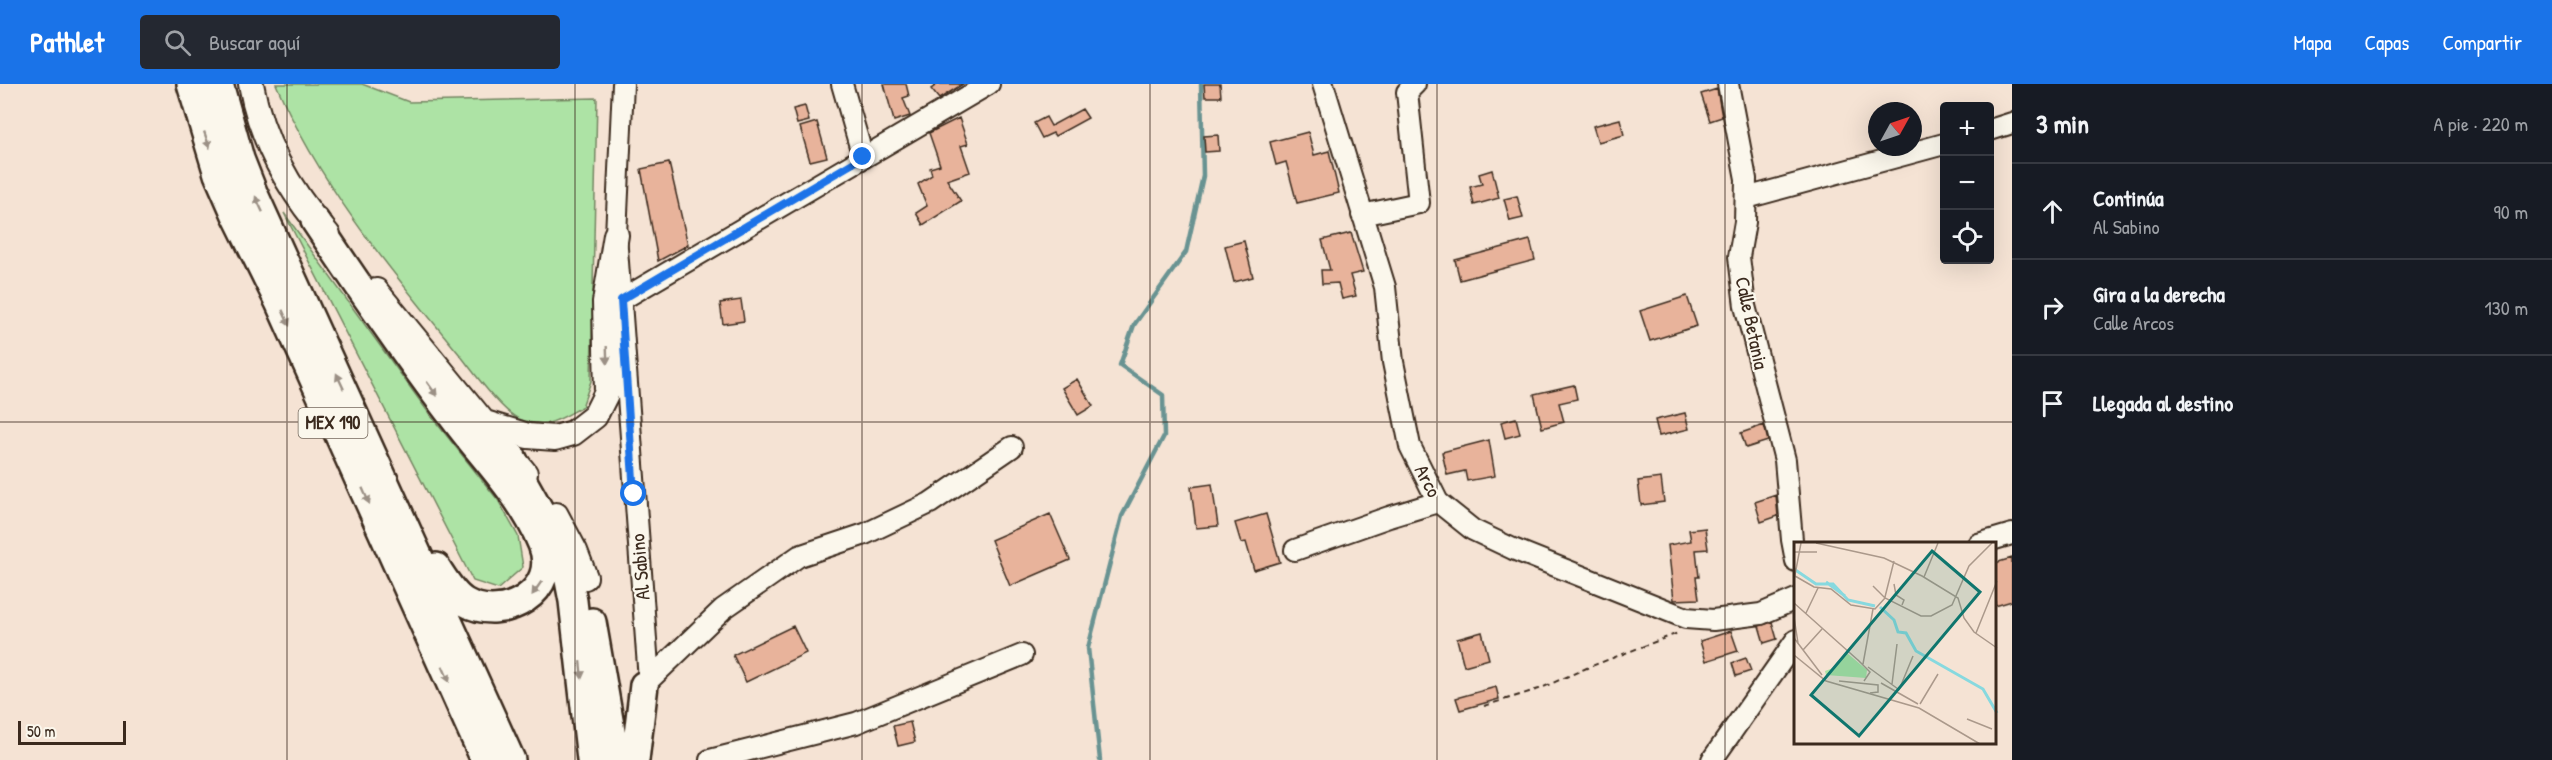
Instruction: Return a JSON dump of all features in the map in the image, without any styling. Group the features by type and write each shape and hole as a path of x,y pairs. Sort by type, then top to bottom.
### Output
{"highway":[{"name":"MEX 190","path":"190,84 218,174 279,302 485,760"},
{"name":"MEX 190","path":"219,84 240,159 253,192 511,760"},
{"path":"315,220 380,318 458,425 514,494 544,547 546,568 542,582 531,596 503,609 488,610 463,601 446,583 398,507"},
{"path":"512,457 556,540 567,570 573,601 591,760"},
{"path":"585,577 616,760"},
{"path":"635,760 646,682"}],"main road":[{"path":"251,84 255,107 271,150 315,220 512,457 562,524 585,577"},
{"path":"485,423 528,436 555,438 579,429 595,416 606,392 605,302 616,235"}],"street":[{"name":"Al Sabino","path":"623,84 616,235 650,760"},
{"path":"842,84 863,157"},
{"path":"621,300 989,84"},
{"name":"Arco","path":"1323,84 1385,287 1393,362 1410,446 1438,502 1473,531 1634,599 1686,618 1713,620 1761,615 1794,600"},
{"path":"1362,215 1419,203 1407,92 1415,84"},
{"name":"Calle Betania","path":"1728,84 1746,179 1739,257 1745,306 1785,460 1794,550"},
{"path":"1994,128 2012,123"},
{"path":"1746,198 1940,145"},
{"path":"646,682 723,609 799,556 866,534 930,504 1012,447"},
{"path":"1295,550 1438,502"},
{"path":"1985,542 2012,534"},
{"path":"1712,760 1794,643"},
{"path":"710,760 856,723 1022,655"}],"path":[{"path":"1484,706 1539,689 1588,667 1676,635 1696,617"}],"green space":[{"path":"276,84 362,84 409,102 597,98 591,381 582,407 552,422 537,424 512,415 496,400 358,226 313,157"},
{"path":"284,213 431,416 498,500 518,536 523,567 498,589 473,581"}],"building":[{"path":"884,84 906,84 909,96 903,98 910,116 894,121"},
{"path":"938,84 963,84 939,99 931,89"},
{"path":"1204,84 1220,84 1221,97 1205,97"},
{"path":"1717,89 1722,117 1710,121 1701,94"},
{"path":"805,106 809,121 797,124 793,109"},
{"path":"1082,109 1088,118 1055,136 1053,133 1042,138 1034,123 1046,117 1051,126"},
{"path":"959,118 968,144 961,146 970,172 947,180 961,201 923,225 916,213 927,206 918,184 932,175 930,168 940,165 929,133"},
{"path":"1620,119 1624,135 1598,142 1593,126"},
{"path":"817,122 827,157 810,161 800,127"},
{"path":"1308,132 1314,155 1329,151 1339,193 1297,203 1286,162 1276,165 1270,142"},
{"path":"1218,135 1219,151 1205,152 1204,136"},
{"path":"669,163 688,245 658,261 641,169"},
{"path":"1492,170 1499,198 1474,205 1470,187 1482,184 1479,174"},
{"path":"1517,196 1523,218 1510,221 1504,199"},
{"path":"1351,233 1363,272 1350,275 1356,296 1342,299 1338,283 1322,284 1321,270 1330,270 1322,240"},
{"path":"1530,240 1535,260 1460,280 1455,260"},
{"path":"1244,241 1253,277 1234,282 1225,246"},
{"path":"1687,296 1697,326 1650,341 1640,311"},
{"path":"741,300 744,321 723,324 720,303"},
{"path":"1077,379 1093,406 1078,415 1062,388"},
{"path":"1574,385 1577,399 1559,403 1564,422 1542,428 1534,394"},
{"path":"1685,413 1689,429 1659,436 1655,420"},
{"path":"1516,418 1520,434 1505,438 1501,422"},
{"path":"1764,425 1768,441 1746,448 1741,433"},
{"path":"1489,440 1495,476 1467,481 1465,471 1447,475 1442,452"},
{"path":"1661,478 1664,502 1641,505 1638,481"},
{"path":"1212,484 1218,526 1196,528 1191,487"},
{"path":"1776,495 1778,516 1761,522 1755,502"},
{"path":"1050,514 1070,560 1010,586 991,540"},
{"path":"1266,514 1280,562 1254,570 1246,542 1241,543 1235,523"},
{"path":"1705,528 1708,549 1696,550 1699,599 1674,600 1668,545 1691,541 1689,530"},
{"path":"2012,558 2012,601 1997,605 1997,562"},
{"path":"1772,622 1777,639 1764,643 1759,626"},
{"path":"793,626 806,653 746,682 733,655"},
{"path":"1731,631 1738,651 1706,661 1700,641"},
{"path":"1482,632 1489,659 1464,666 1457,639"},
{"path":"1746,658 1751,671 1736,676 1732,663"},
{"path":"1496,687 1499,699 1460,710 1456,698"},
{"path":"910,722 915,742 898,746 893,726"}],"waterway":[{"path":"1100,760 1088,648 1122,516 1164,436 1163,395 1120,365 1134,325 1186,252 1203,176 1201,84"}],"route":[{"path":"634,494 621,300 863,157"}]}
